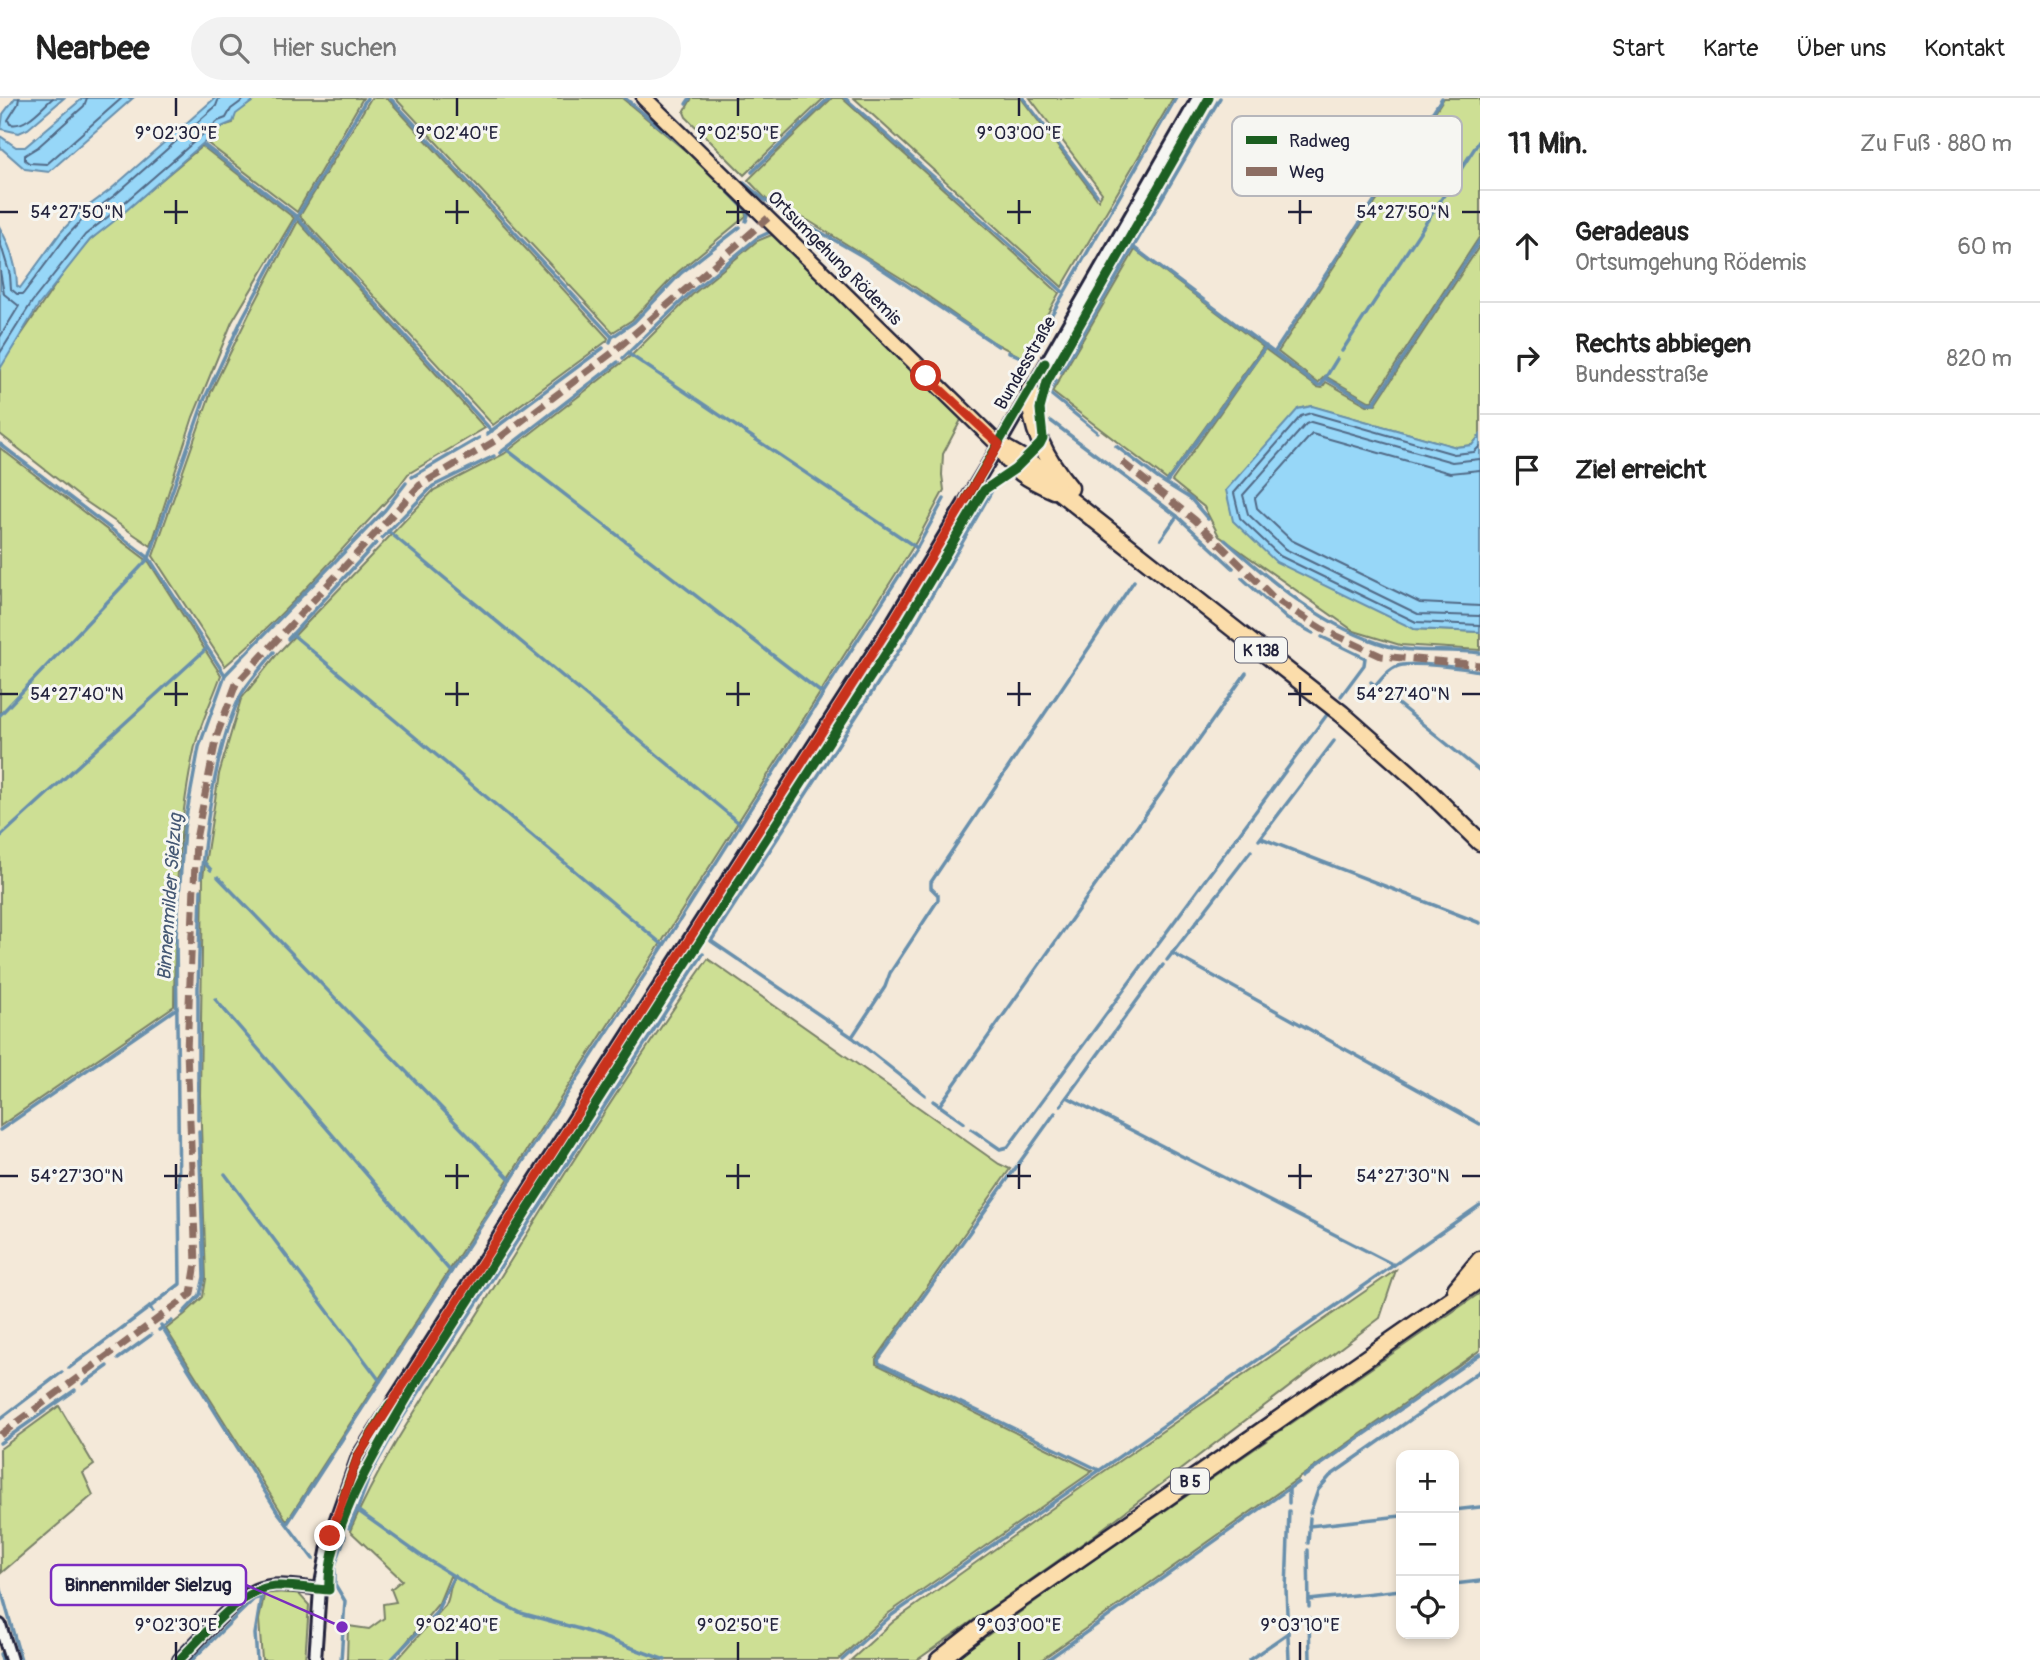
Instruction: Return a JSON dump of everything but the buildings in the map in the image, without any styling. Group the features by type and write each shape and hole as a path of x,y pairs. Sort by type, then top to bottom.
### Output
{"highway":[{"path":"1030,390 1030,411 1042,450 1059,475 1100,522"},
{"name":"K 138","path":"999,444 1004,456 1015,468 1034,481 1061,493 1100,522 1365,733 1480,842"},
{"path":"1443,1304 1480,1259"},
{"name":"B 5","path":"939,1660 997,1616 1480,1279"}],"main road":[{"name":"Ortsumgehung Rödemis","path":"645,98 926,376 999,444"}],"street":[{"name":"Bundesstraße","path":"315,1660 320,1589 330,1536 358,1456 893,621 999,444 1198,98"},
{"path":"179,1660 241,1600 256,1590 275,1586 320,1589"},
{"path":"0,1625 11,1660"}],"green space":[{"path":"257,98 363,98 297,212 206,142 223,126 233,123 235,114"},
{"path":"371,98 387,98 608,338 493,425 300,216"},
{"path":"395,98 622,98 693,157 745,210 746,216 678,272 632,320 613,332"},
{"path":"692,98 824,98 744,175 686,117 684,112"},
{"path":"832,98 842,98 1059,293 1023,358 993,342 909,283 809,221 767,200 748,180"},
{"path":"854,98 1021,98 1098,200 1102,193 1030,98 1173,98 1062,287"},
{"path":"1444,98 1480,98 1480,236 1372,401 1369,401 1325,376 1318,383 1278,352 1380,196 1462,196 1462,116 1432,116"},
{"path":"202,146 294,218 232,322 193,417 151,546 85,501 0,434 0,369 71,262 90,240"},
{"path":"298,221 485,428 408,474 312,582 225,666 153,556 211,392"},
{"path":"774,234 962,418 943,454 944,490 916,542 663,940 287,1521 166,1329 203,1297 206,1279 200,1095 203,877 219,774 241,699 278,653 434,490 504,454 633,354 692,295 757,241"},
{"path":"1480,245 1480,435 1472,445 1456,447 1311,406 1298,409 1414,629 1480,632 1480,650 1400,645 1354,631 1219,536 1204,507 1172,481 1265,349 1317,387 1322,388 1326,382 1367,405 1375,405"},
{"path":"1135,250 1263,347 1167,480 1052,392"},
{"path":"0,448 149,562 221,675 195,746 184,810 176,908 174,1006 0,1126"},
{"path":"708,959 999,1164 1010,1169 876,1359 876,1364 1093,1471 889,1613 838,1660 397,1660 445,1606 454,1579 450,1576 439,1603 392,1660 347,1660 348,1626 369,1629 384,1618 383,1604 396,1602 391,1589 402,1580 350,1531 379,1471 566,1172"},
{"path":"1396,1270 1380,1318 1093,1536 917,1660 851,1660 894,1621 1103,1472"},
{"path":"1480,1293 1480,1350 1041,1660 953,1660 1069,1577"},
{"path":"59,1406 94,1465 83,1473 93,1495 1,1573 0,1449"},
{"path":"287,1589 298,1593 309,1605 305,1660 262,1660 259,1620 265,1591"}],"water":[{"path":"15,98 64,98 28,129 19,133 1,129 3,114"},
{"path":"83,98 133,98 49,172 25,169 0,147 0,136 16,147 25,147"},
{"path":"215,98 257,98 236,114 233,122 223,126 90,240 38,306 0,369 0,228 12,256 17,286 20,288 61,232 79,213 110,190"},
{"path":"1312,406 1456,447 1472,445 1480,435 1480,632 1414,629 1276,562 1233,521 1226,490 1298,409"}],"waterway":[{"path":"204,145 297,217 367,98"},
{"path":"390,98 612,337"},
{"path":"625,98 693,155"},
{"path":"686,104 690,98"},
{"path":"752,172 829,98"},
{"path":"845,98 1063,292"},
{"path":"1023,98 1097,195"},
{"path":"1025,361 1176,98"},
{"path":"1061,372 1220,98"},
{"path":"1430,116 1442,98"},
{"path":"1462,168 1480,140"},
{"path":"701,163 746,210 746,221"},
{"path":"744,183 766,201 864,257 998,346"},
{"path":"1274,353 1377,196"},
{"path":"1342,351 1443,196"},
{"path":"0,715 149,558 204,400 243,317 297,217 492,431"},
{"path":"610,342 612,337 634,322 681,273 740,227"},
{"path":"623,358 689,294 757,238 770,232"},
{"path":"1325,378 1368,403 1374,403 1480,240"},
{"path":"1133,247 1317,385 1321,385 1337,359"},
{"path":"1167,482 1266,346"},
{"path":"487,434 603,348"},
{"path":"1009,352 1025,359"},
{"path":"506,449 823,694 917,548 629,354"},
{"path":"500,453 618,362"},
{"path":"1049,392 1056,380"},
{"path":"1049,393 1097,432"},
{"path":"1043,407 1043,414"},
{"path":"1051,421 1177,516 1233,568"},
{"path":"412,477 479,438"},
{"name":"Binnenmilder Sielzug","path":"0,444 149,558 225,675 199,747 184,828 176,936 180,1284 150,1307 152,1311"},
{"path":"1116,446 1159,479 1191,499 1208,519"},
{"path":"382,538 433,486 494,456"},
{"path":"225,675 385,510 406,483"},
{"path":"925,1095 852,1037 711,941 911,632 994,487"},
{"path":"917,548 944,499"},
{"path":"1161,539 1177,516"},
{"path":"388,531 739,823"},
{"path":"1225,540 1301,602 1321,616 1365,638 1399,648 1480,653"},
{"path":"288,639 376,543"},
{"path":"1242,578 1287,619 1313,633"},
{"path":"852,1037 938,900 938,895 931,888 931,882 1134,581"},
{"path":"292,634 663,945"},
{"path":"1322,637 1365,658 1364,665 1341,696"},
{"path":"0,837 206,649"},
{"path":"201,877 213,786 224,740 239,699 274,652"},
{"path":"1366,697 1385,675 1398,666 1426,665 1480,671"},
{"path":"939,1106 1246,673"},
{"path":"1371,682 1480,771"},
{"path":"287,1524 664,945 823,694"},
{"path":"971,1129 1000,1149 1008,1147 1329,712"},
{"path":"1259,840 1334,741"},
{"path":"1261,838 1480,923"},
{"path":"1167,960 1251,851"},
{"path":"203,861 211,870"},
{"path":"218,877 511,1180"},
{"path":"198,1120 201,890"},
{"path":"1172,953 1480,1124"},
{"path":"357,1510 370,1475 401,1420 703,954"},
{"path":"1061,1105 1163,965"},
{"path":"215,999 451,1272"},
{"path":"0,1130 177,1008"},
{"path":"1067,1097 1394,1265"},
{"path":"933,1101 964,1123"},
{"path":"1055,1113 878,1360 879,1363 1099,1470"},
{"path":"183,1313 200,1295 204,1277 199,1131"},
{"path":"225,1174 380,1381"},
{"path":"842,1660 892,1615 1480,1205"},
{"path":"69,1368 150,1307"},
{"name":"Binnenmilder Sielzug","path":"159,1330 172,1321"},
{"name":"Binnenmilder Sielzug","path":"161,1325 277,1511 313,1559"},
{"path":"118,1359 151,1335"},
{"path":"1303,1477 1480,1354"},
{"path":"83,1384 108,1366"},
{"path":"1310,1513 1318,1490 1330,1476 1480,1371"},
{"path":"0,1419 62,1372"},
{"path":"0,1443 75,1390"},
{"path":"1047,1660 1298,1482"},
{"path":"1289,1489 1289,1503"},
{"path":"1459,1509 1480,1507"},
{"path":"349,1528 357,1510 420,1555 481,1593 521,1613 583,1630 665,1660"},
{"path":"1289,1511 1286,1589 1289,1660"},
{"path":"1309,1526 1396,1517"},
{"path":"1308,1543 1310,1518"},
{"path":"335,1582 335,1566 345,1536"},
{"path":"1308,1550 1309,1607"},
{"path":"391,1660 436,1613 454,1576"},
{"name":"Binnenmilder Sielzug","path":"333,1581 345,1601 341,1660"},
{"path":"1459,1583 1480,1581"},
{"path":"0,1586 21,1660"},
{"path":"1309,1600 1396,1591"},
{"path":"192,1660 254,1599 261,1597"},
{"path":"257,1660 255,1634 261,1597"},
{"path":"174,1656 212,1617"},
{"path":"1309,1618 1310,1660"},
{"path":"1249,1660 1288,1633"},
{"path":"0,1654 2,1660"}],"marked path":[{"path":"0,1435 191,1294 196,1263 187,1051 196,839 217,735 236,684 420,485 495,441 612,353 768,218"},
{"path":"1122,462 1195,520 1275,599 1322,629 1381,656 1480,665"}],"cycle path":[{"path":"179,1660 223,1615 249,1595 275,1586 329,1590 330,1565 337,1538 361,1481 391,1425 902,628 984,490 1015,469 1040,444 1043,438 1040,409 1047,382 1209,98"},
{"path":"966,499 1045,363"},
{"path":"344,1495 358,1456 389,1405"}],"place":[{"name":"Binnenmilder Sielzug","path":"342,1627"}],"route":[{"path":"330,1536 358,1456 893,621 999,444 926,376"}]}
